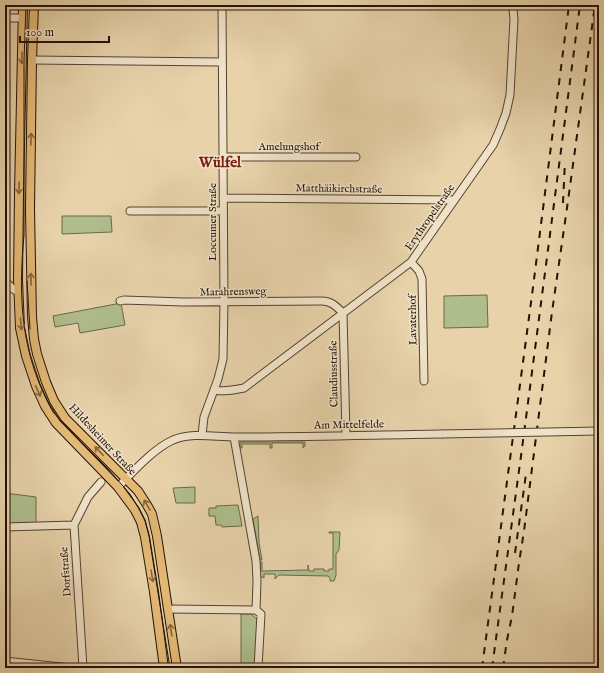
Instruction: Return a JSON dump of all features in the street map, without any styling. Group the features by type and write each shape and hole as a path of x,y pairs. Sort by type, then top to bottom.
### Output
{"main road":[{"name":"Hildesheimer Straße","path":"23,5 18,292 20,328 26,356 36,386 45,406 56,423 118,487 135,510 141,522 154,592 164,668"},
{"name":"Hildesheimer Straße","path":"34,5 30,209 32,324 37,354 54,401 65,418 138,491 152,514 158,536 177,668"}],"street":[{"name":"Loccumer Straße","path":"202,435 204,417 221,371 223,359 222,5"},
{"name":"Erythropelstraße","path":"214,390 221,391 244,388 411,262 493,145 506,113 510,95 514,19 513,9 511,6"},
{"path":"5,18 23,18"},
{"path":"32,60 222,62"},
{"name":"Amelungshof","path":"223,157 356,157"},
{"name":"Matthäikirchstraße","path":"223,198 454,200"},
{"path":"130,211 223,211"},
{"name":"Lavaterhof","path":"411,262 419,271 422,279 424,381"},
{"path":"5,281 18,292"},
{"name":"Marahrensweg","path":"120,301 327,301 335,305 343,313"},
{"name":"Claudiusstraße","path":"343,313 346,436"},
{"name":"Am Mittelfelde","path":"118,487 161,447 184,436 346,436 599,431"},
{"path":"234,437 256,561 256,610"},
{"path":"5,527 74,524 88,497 101,482"},
{"name":"Dorfstraße","path":"74,524 83,668"},
{"path":"168,609 256,610 261,614 258,668"},
{"path":"5,661 70,668"}],"green space":[{"path":"62,216 111,216 112,232 62,234"},
{"path":"487,295 488,327 444,328 444,296"},
{"path":"121,303 125,325 80,333 78,323 55,327 53,316"},
{"path":"241,442 305,442 305,446 303,448 303,443 272,443 272,448 270,448 270,444 242,444 242,448 240,448"},
{"path":"195,487 195,503 176,503 173,488"},
{"path":"5,493 36,497 36,526 5,527"},
{"path":"238,505 242,526 222,527 221,525 216,525 215,516 209,516 209,508 216,508 216,506"},
{"path":"258,516 259,543 262,560 260,560 253,519"},
{"path":"329,532 340,532 339,550 336,554 336,575 334,581 330,581 328,576 279,575 275,579 275,574 264,574 264,578 260,576 260,562 262,562 262,571 308,570 308,565 309,571 314,571 314,569 324,569 324,571 329,571 329,569 333,569 333,533"},
{"path":"241,614 251,614 258,620 256,668 241,668"}],"tram line":[{"path":"26,5 24,61 24,235 22,259 22,304 28,348 42,391 53,412 130,494 145,521 149,536 170,668"},
{"path":"27,281 30,329"}],"railway":[{"path":"482,668 569,5"},
{"path":"492,668 580,5"},
{"path":"503,668 524,531 552,312 595,5"},
{"path":"563,203 565,161"},
{"path":"515,553 526,474"}],"district":[{"name":"Wülfel","path":"220,162"}]}
